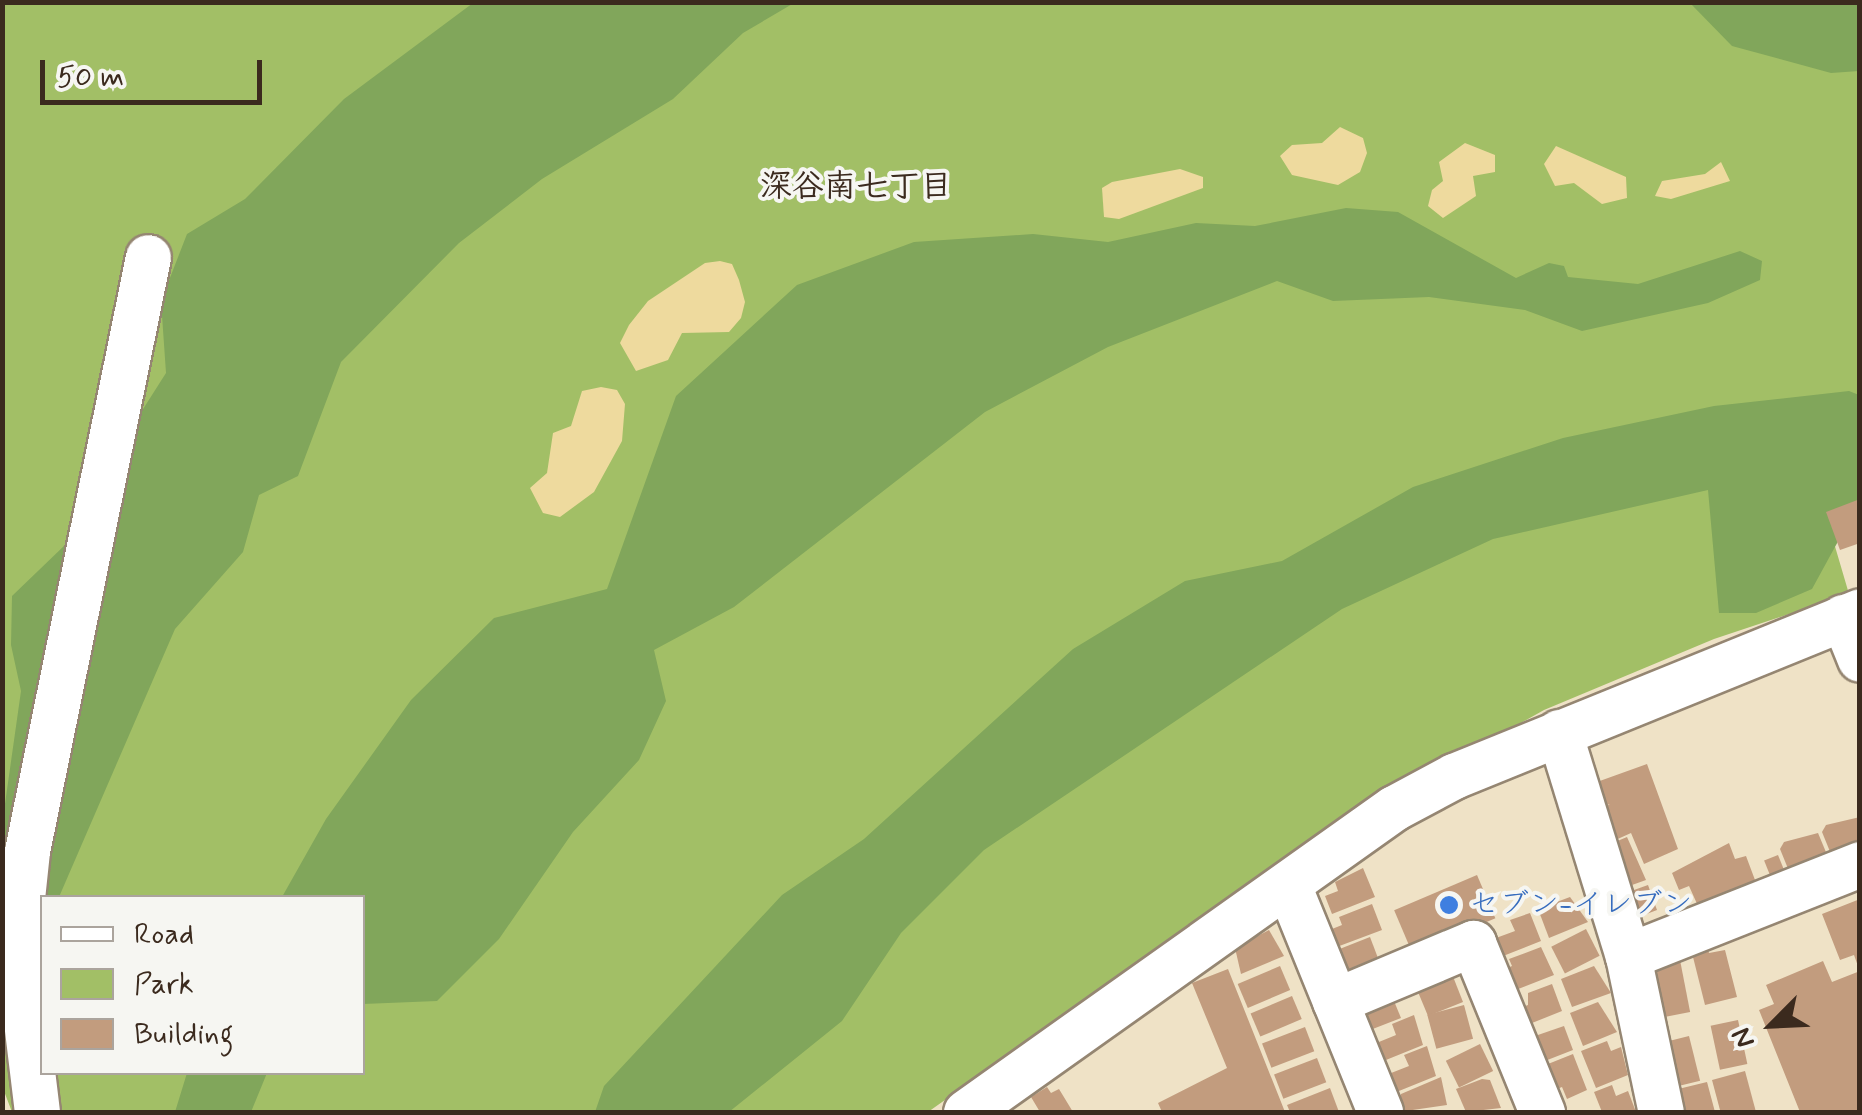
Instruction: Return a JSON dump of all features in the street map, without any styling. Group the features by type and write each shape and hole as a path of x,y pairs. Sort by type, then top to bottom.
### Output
{"street":[{"path":"37,1112 17,946 27,851 148,257"},
{"path":"982,1108 1394,808 1559,732 1851,614 1860,659"},
{"path":"1559,732 1628,956 1661,1112"},
{"path":"1628,956 1860,864"},
{"path":"1288,885 1380,1112"},
{"path":"1335,1001 1474,944 1542,1112"}],"green space":[{"path":"2,3 1859,3 1859,495 1824,509 1849,594 1714,639 1544,710 1312,840 928,1112 12,1112 2,1086"},
{"path":"473,3 794,3 743,33 673,99 542,179 459,243 341,362 298,476 259,495 243,552 175,629 60,895 40,895 40,996 3,1019 3,818 21,691 11,645 12,596 118,494 131,428 166,373 161,301 187,234 245,199 344,99"},
{"path":"1690,3 1859,3 1859,71 1831,73 1732,46"},
{"path":"1346,208 1398,212 1516,278 1549,263 1564,266 1568,277 1638,284 1740,251 1762,261 1760,280 1708,303 1582,331 1525,310 1429,297 1333,301 1277,281 1108,347 985,412 734,607 654,650 666,701 639,760 573,832 499,939 437,1001 365,1004 365,895 283,895 326,819 411,700 494,618 607,589 676,396 797,285 914,242 1033,234 1108,242 1196,223 1255,226"},
{"path":"1849,391 1859,395 1859,503 1812,589 1756,613 1719,613 1708,490 1493,539 1342,609 984,850 901,933 842,1021 729,1112 595,1112 604,1086 782,895 864,839 1073,649 1185,581 1282,561 1413,487 1563,438 1714,406"},
{"path":"186,1075 266,1075 251,1112 175,1112"}],"sand":[{"path":"1340,127 1363,138 1367,153 1360,172 1338,185 1292,175 1280,156 1292,145 1322,143"},
{"path":"1465,143 1495,155 1495,172 1473,176 1476,196 1443,218 1428,206 1432,190 1443,181 1439,162"},
{"path":"1556,146 1626,177 1627,198 1602,204 1574,183 1555,186 1544,164"},
{"path":"1721,162 1730,181 1671,199 1655,196 1662,181 1705,174"},
{"path":"1180,169 1203,177 1203,188 1119,219 1104,217 1102,188 1112,182"},
{"path":"705,263 732,264 739,280 745,302 741,318 729,332 682,333 668,360 636,371 620,343 629,325 648,301"},
{"path":"601,387 617,390 625,404 622,441 594,492 560,517 543,513 530,488 547,473 553,433 571,426 582,391"}],"building":[{"path":"1860,499 1860,543 1840,550 1826,512"},
{"path":"1647,764 1678,849 1644,864 1631,833 1611,842 1597,812 1610,804 1591,810 1583,787"},
{"path":"1860,817 1860,848 1833,859 1822,832 1826,825"},
{"path":"1818,833 1828,857 1791,876 1780,849 1784,842"},
{"path":"1627,837 1646,880 1632,885 1634,890 1648,885 1657,910 1631,920 1603,847"},
{"path":"1729,843 1735,859 1746,856 1755,880 1698,906 1689,886 1679,890 1672,873"},
{"path":"1778,855 1787,877 1773,883 1764,861"},
{"path":"1363,868 1375,897 1332,914 1325,896 1338,891 1335,882"},
{"path":"1477,875 1495,918 1413,953 1394,910"},
{"path":"1570,897 1588,922 1549,938 1538,909"},
{"path":"1860,899 1859,969 1854,955 1840,960 1822,914"},
{"path":"1372,904 1382,930 1334,948 1327,931 1342,925 1339,917"},
{"path":"1530,913 1541,941 1498,958 1496,938 1515,931 1510,920"},
{"path":"1586,929 1600,956 1565,973 1551,947"},
{"path":"1269,930 1284,956 1241,974 1235,948"},
{"path":"1370,937 1381,966 1344,977 1332,952"},
{"path":"1707,945 1709,953 1725,950 1737,997 1705,1005 1693,957 1694,948"},
{"path":"1541,947 1554,975 1513,991 1505,969 1512,966 1509,959"},
{"path":"1680,960 1690,1012 1649,1020 1639,968"},
{"path":"1823,961 1832,982 1860,971 1860,1112 1800,1112 1759,1010 1774,1004 1766,985"},
{"path":"1280,966 1290,990 1248,1008 1238,984"},
{"path":"1594,966 1611,993 1572,1007 1561,979"},
{"path":"1228,969 1285,1112 1162,1112 1158,1103 1227,1068 1192,983"},
{"path":"1452,974 1463,1002 1428,1016 1413,980"},
{"path":"1552,984 1562,1011 1527,1025 1520,1008 1528,1005 1528,993"},
{"path":"1389,989 1401,1018 1365,1032 1355,1007"},
{"path":"1292,996 1302,1019 1260,1037 1251,1014"},
{"path":"1598,1002 1617,1032 1583,1046 1570,1013"},
{"path":"1464,1005 1473,1039 1436,1049 1427,1015"},
{"path":"1414,1015 1423,1045 1381,1062 1374,1044 1396,1035 1392,1024"},
{"path":"1738,1020 1747,1064 1720,1070 1711,1026"},
{"path":"1564,1026 1573,1050 1532,1066 1535,1036"},
{"path":"1305,1027 1314,1051 1271,1068 1262,1043"},
{"path":"1689,1036 1700,1081 1666,1089 1655,1044"},
{"path":"1607,1041 1611,1051 1621,1047 1628,1075 1596,1088 1581,1051"},
{"path":"1480,1044 1493,1071 1459,1088 1446,1061"},
{"path":"1427,1046 1436,1076 1394,1093 1386,1075 1409,1066 1404,1055"},
{"path":"1573,1054 1587,1090 1567,1099 1562,1087 1552,1091 1538,1068"},
{"path":"1317,1058 1326,1082 1283,1099 1274,1074"},
{"path":"1745,1071 1756,1112 1720,1110 1712,1080"},
{"path":"1441,1077 1447,1105 1399,1112 1401,1094"},
{"path":"1482,1079 1490,1080 1501,1108 1466,1112 1456,1089"},
{"path":"1707,1082 1715,1112 1675,1112 1670,1091"},
{"path":"1612,1085 1616,1096 1628,1091 1636,1112 1602,1112 1594,1092"},
{"path":"1047,1087 1051,1093 1059,1089 1073,1112 1040,1112 1031,1097"},
{"path":"1330,1088 1339,1112 1290,1112 1287,1105"}],"place":[{"name":"セブン-イレブン","path":"1449,905"}],"district":[{"name":"深谷南七丁目","path":"856,187"}]}
